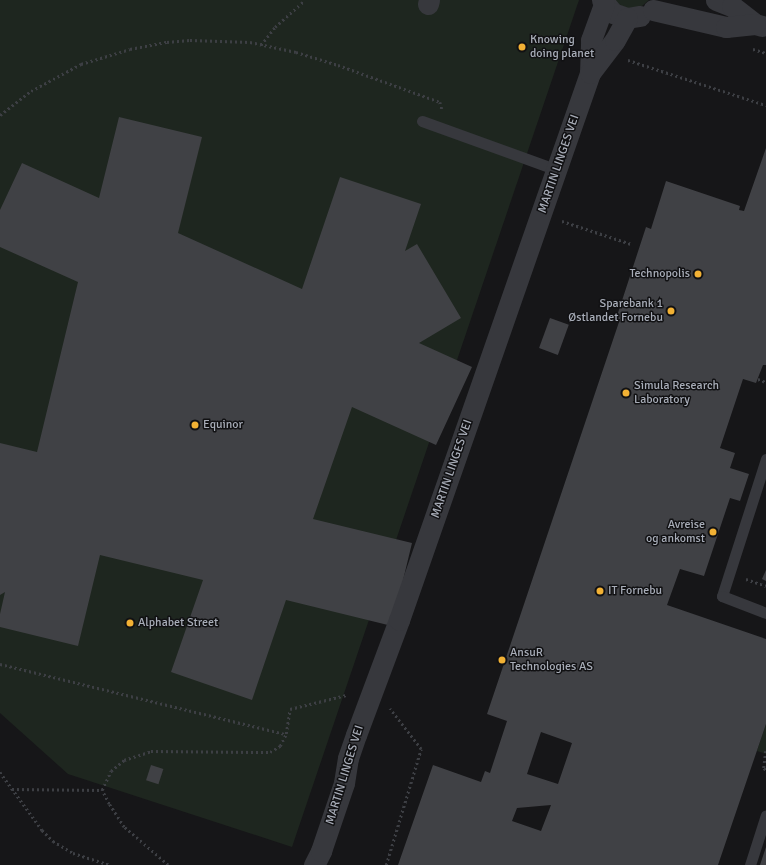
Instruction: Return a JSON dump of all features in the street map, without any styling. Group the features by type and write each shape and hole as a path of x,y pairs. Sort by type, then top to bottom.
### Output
{"street":[{"path":"716,0 732,6 761,26"},
{"path":"603,2 613,13 627,18 642,16 657,5 726,27 761,26"},
{"name":"MARTIN LINGES VEI","path":"590,73 591,40 603,2"},
{"name":"MARTIN LINGES VEI","path":"314,865 323,844 344,783 348,758 590,73 615,40 627,18"}],"lane":[{"path":"422,120 557,170"},
{"path":"766,459 722,596 766,613"},
{"path":"750,865 766,816"}],"path":[{"path":"261,45 275,27 305,0"},
{"path":"0,115 30,91 61,73 81,64 130,49 167,42 213,40 261,45 296,52 338,65 440,102 450,131"},
{"path":"605,52 766,105"},
{"path":"541,215 632,244"},
{"path":"758,379 766,382"},
{"path":"0,664 286,734"},
{"path":"102,790 111,771 124,760 151,751 270,752 280,746 286,734 290,708 373,689 421,748 386,865"},
{"path":"766,751 764,768 766,770"},
{"path":"0,772 42,830 53,841 73,853 110,865"},
{"path":"12,789 102,790"},
{"path":"102,790 124,827 168,865"}],"shaded area":[{"path":"0,0 579,0 292,847 68,774 0,713"},
{"path":"612,0 649,0 642,6 627,9"},
{"path":"766,724 766,754 757,751"}],"building":[{"name":"Equinor","path":"119,117 202,137 178,233 302,289 340,177 421,204 405,251 417,244 461,318 419,343 472,367 436,445 352,407 313,519 412,543 392,626 286,600 252,700 171,672 203,580 100,555 78,646 0,627 0,614 5,592 0,595 0,443 37,452 78,282 0,247 0,210 22,163 99,198"},
{"name":"IT Fornebu","path":"766,148 766,365 763,365 756,383 743,379 720,448 735,453 730,468 749,474 740,501 730,498 704,576 680,569 667,605 766,639 766,724 718,865 398,865 433,765 481,782 485,771 490,773 507,721 487,714 620,319 616,319 646,227 651,229 666,181 740,206 739,210 744,211","holes":["541,732 572,743 558,784 527,774","551,805 541,831 512,821 517,808"]},
{"path":"550,318 569,325 558,355 539,348"},
{"path":"766,570 766,581 762,579"},
{"path":"151,765 163,769 158,784 146,780"},
{"path":"766,847 766,865 760,865"}],"place":[{"name":"Knowing doing planet","path":"522,47"},
{"name":"Technopolis","path":"698,274"},
{"name":"Sparebank 1 Østlandet Fornebu","path":"671,311"},
{"name":"Simula Research Laboratory","path":"626,393"},
{"name":"Equinor","path":"195,425"},
{"name":"Avreise og ankomst","path":"713,532"},
{"name":"IT Fornebu","path":"600,591"},
{"name":"Alphabet Street","path":"130,623"},
{"name":"AnsuR Technologies AS","path":"502,660"}]}
